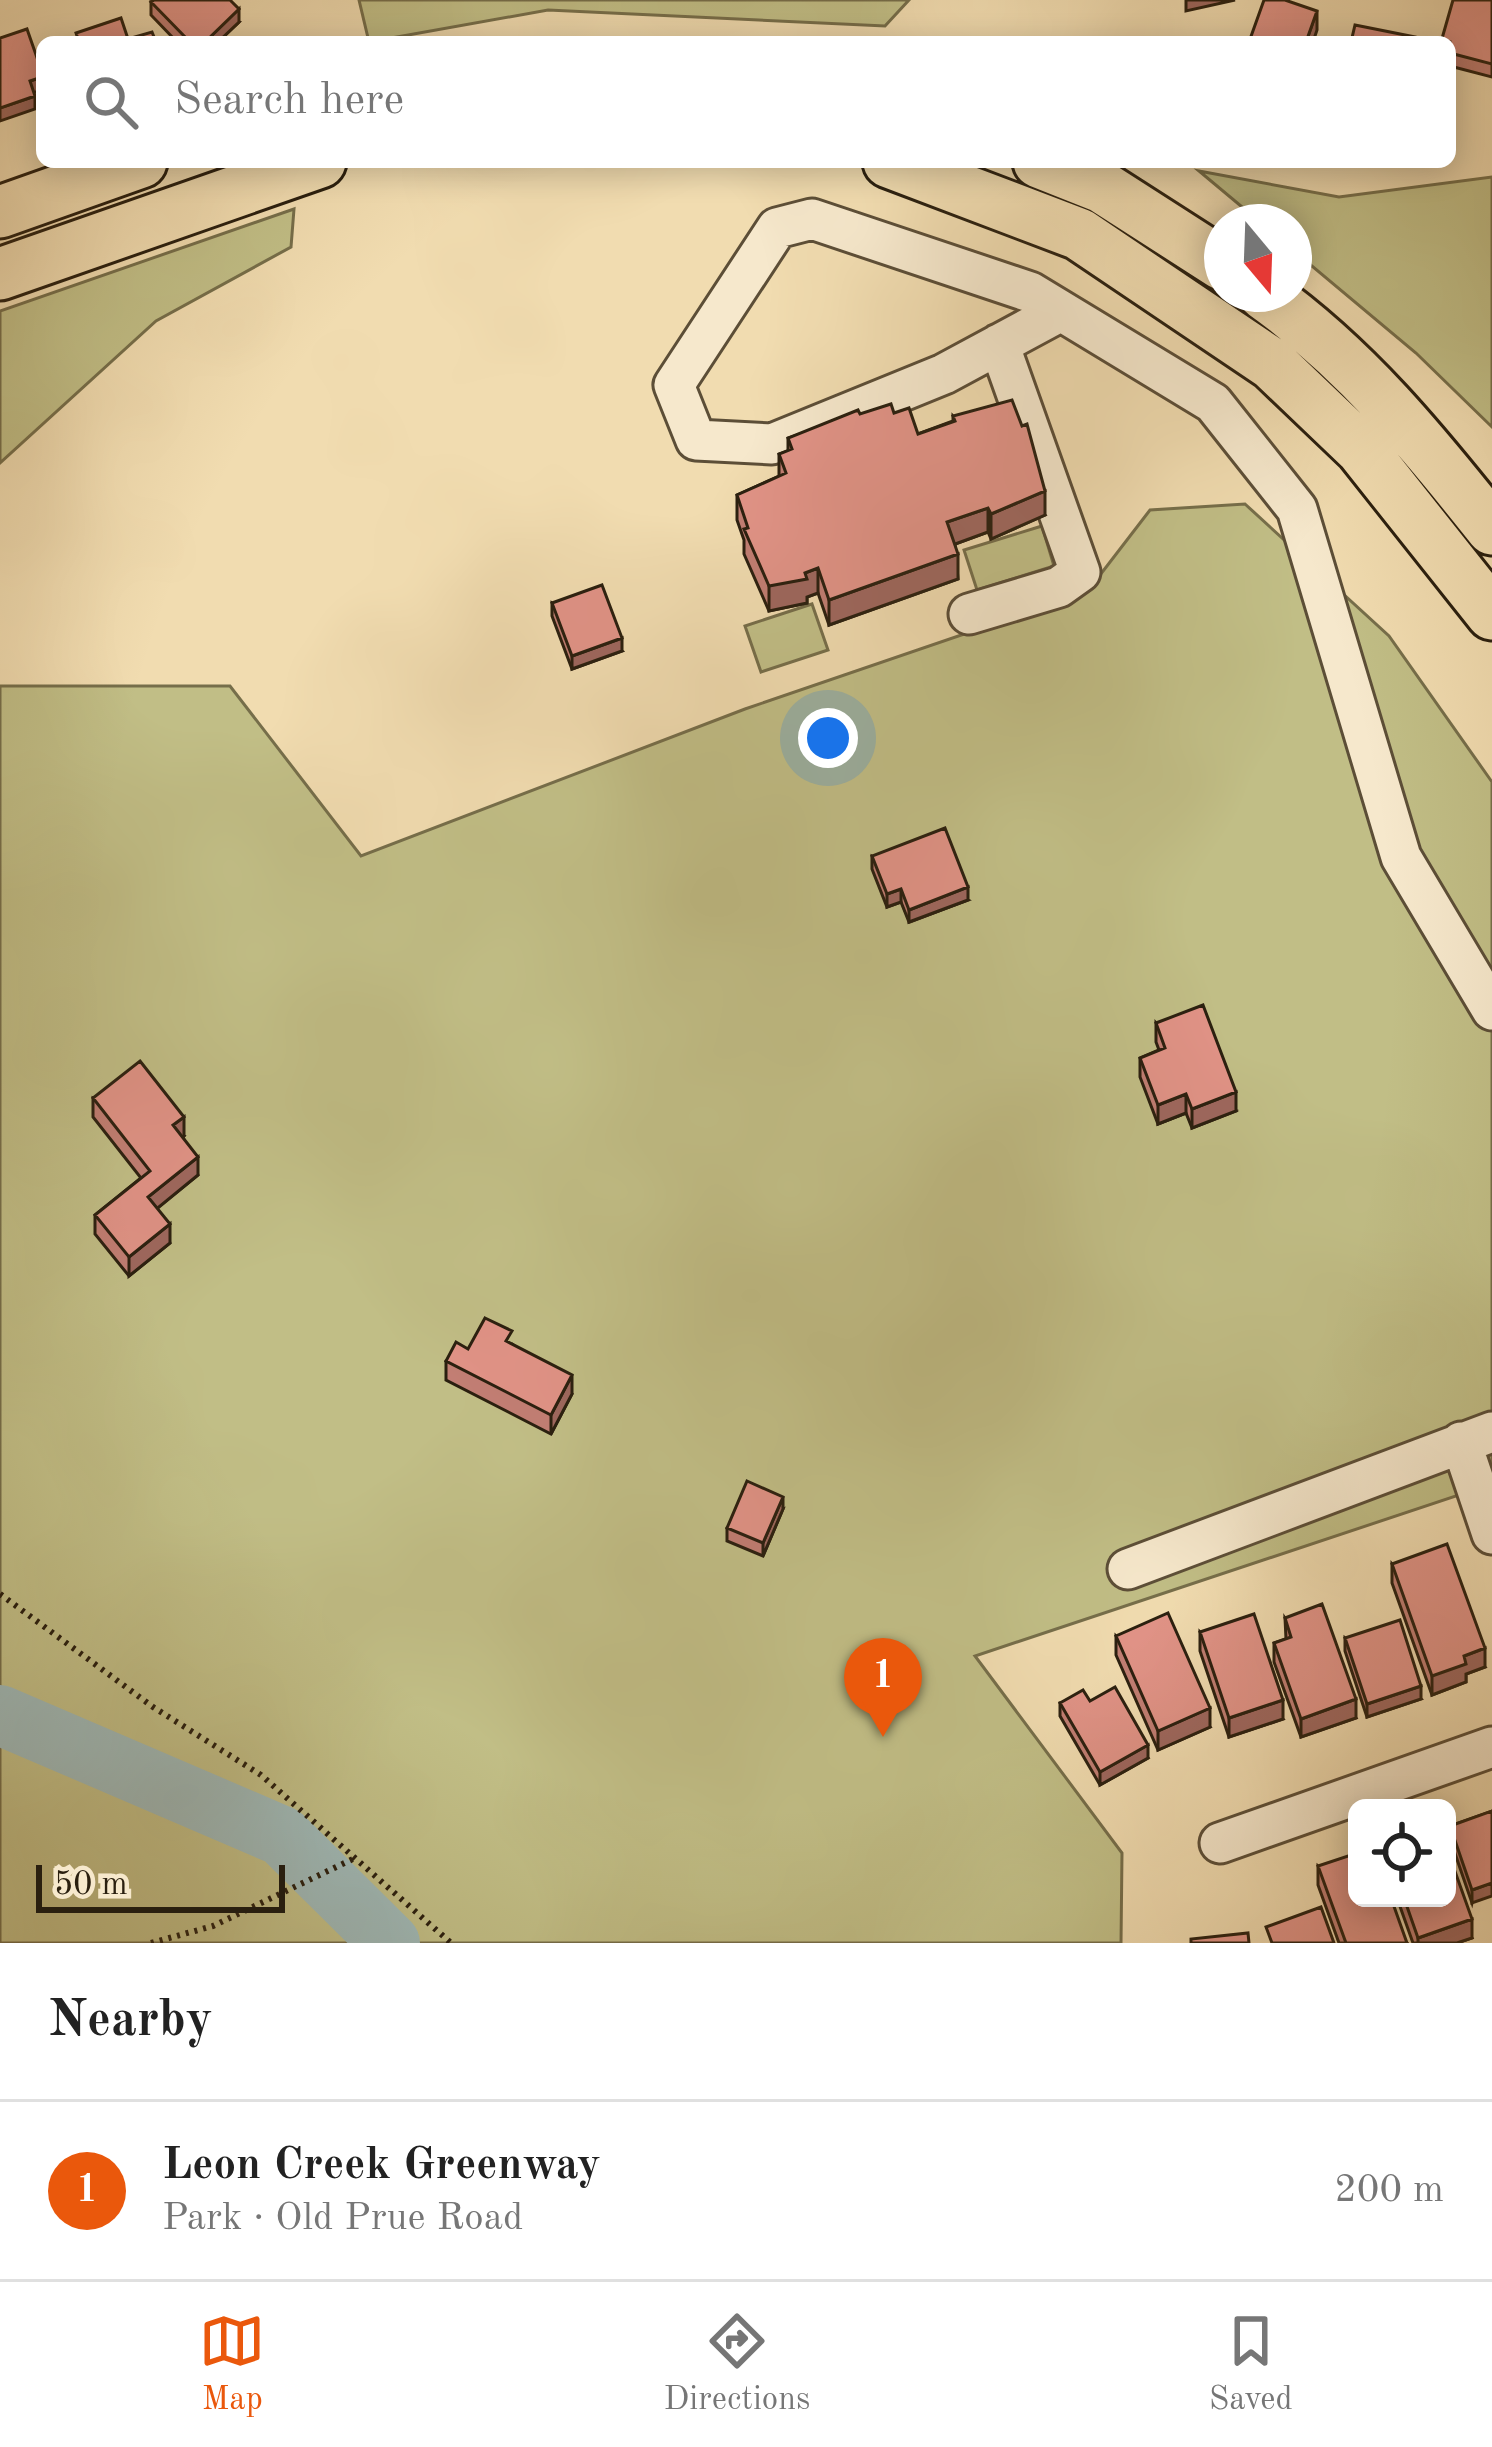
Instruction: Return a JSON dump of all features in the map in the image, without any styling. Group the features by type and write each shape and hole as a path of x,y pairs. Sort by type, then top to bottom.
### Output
{"main road":[{"path":"0,212 124,168"},
{"path":"0,274 303,168"},
{"path":"905,168 1078,234 1273,364 1361,449 1492,614"},
{"path":"1054,168 1102,187 1204,252"},
{"path":"1289,312 1400,413 1492,530"}],"street":[{"path":"1061,310 944,374 772,444 696,440 674,385 777,228 812,219 1030,292 1061,310 1213,403 1297,509 1401,857 1492,1010"},
{"path":"969,614 1059,587 1079,572 999,344"},
{"path":"1128,1569 1476,1437 1492,1534"},
{"path":"1220,1843 1492,1747"}],"path":[{"path":"0,1594 153,1707 261,1775 451,1943"},
{"path":"151,1943 155,1938 213,1926 357,1858"}],"shaded area":[{"path":"359,0 909,0 885,26 548,10 403,36 368,36"},
{"path":"1199,171 1339,197 1492,177 1492,427 1416,353 1312,266 1312,204 1238,204"},
{"path":"294,209 291,247 156,321 0,463 0,311"},
{"path":"1245,504 1389,636 1492,782 1492,1484 975,1656 1122,1853 1121,1943 0,1943 0,686 230,686 361,856 745,709 1087,592 1150,510","holes":["967,900 910,922 901,902","1165,1067 1236,1110 1193,1127 1186,1113 1158,1124"]},
{"path":"1042,526 1054,566 977,590 964,550"},
{"path":"812,604 828,650 761,672 745,626"}],"building":[{"path":"230,0 239,9 211,36 184,36 151,2"},
{"path":"1264,0 1285,0 1317,11 1308,36 1251,36"},
{"path":"1453,0 1492,0 1492,64 1456,55 1456,36 1443,36"},
{"path":"121,18 127,36 77,36"},
{"path":"1355,25 1410,36 1352,36"},
{"path":"27,29 36,55 36,79 30,81 35,96 0,108 0,38"},
{"path":"1012,400 1022,426 1027,424 1045,491 991,514 988,508 947,522 958,554 829,600 818,568 805,573 807,579 769,586 744,529 748,528 737,495 786,473 779,454 792,449 788,438 858,410 860,414 891,404 894,413 909,408 918,434 955,421 953,416"},
{"path":"602,585 622,638 572,656 552,603"},
{"path":"945,828 968,887 909,910 901,889 887,894 872,856"},
{"path":"1203,1005 1236,1092 1192,1109 1186,1094 1158,1105 1140,1058 1165,1048 1156,1023"},
{"path":"140,1061 184,1117 173,1125 198,1157 148,1197 170,1224 129,1257 95,1215 150,1171 93,1098"},
{"path":"485,1318 512,1331 506,1341 572,1375 551,1415 446,1361 456,1342 468,1349"},
{"path":"747,1481 783,1497 763,1543 727,1528"},
{"path":"1447,1544 1485,1648 1464,1656 1466,1664 1432,1676 1392,1564"},
{"path":"1322,1604 1356,1699 1301,1719 1274,1643 1291,1637 1285,1618"},
{"path":"1168,1613 1210,1708 1158,1731 1116,1636"},
{"path":"1254,1614 1283,1700 1229,1718 1200,1632"},
{"path":"1400,1620 1421,1686 1367,1704 1345,1638"},
{"path":"1115,1687 1148,1745 1100,1772 1060,1703 1083,1690 1090,1701"},
{"path":"1492,1811 1492,1883 1472,1890 1456,1843 1456,1824"},
{"path":"1348,1856 1348,1907 1394,1907 1407,1943 1346,1943 1318,1866"},
{"path":"1456,1874 1472,1919 1418,1938 1407,1907 1456,1907"},
{"path":"1321,1907 1334,1943 1272,1943 1266,1927"},
{"path":"1248,1933 1249,1943 1191,1943 1191,1939"}],"waterway":[{"path":"0,1715 282,1836 390,1943"}],"place":[{"name":"Leon Creek Greenway","path":"883,1737"}]}
